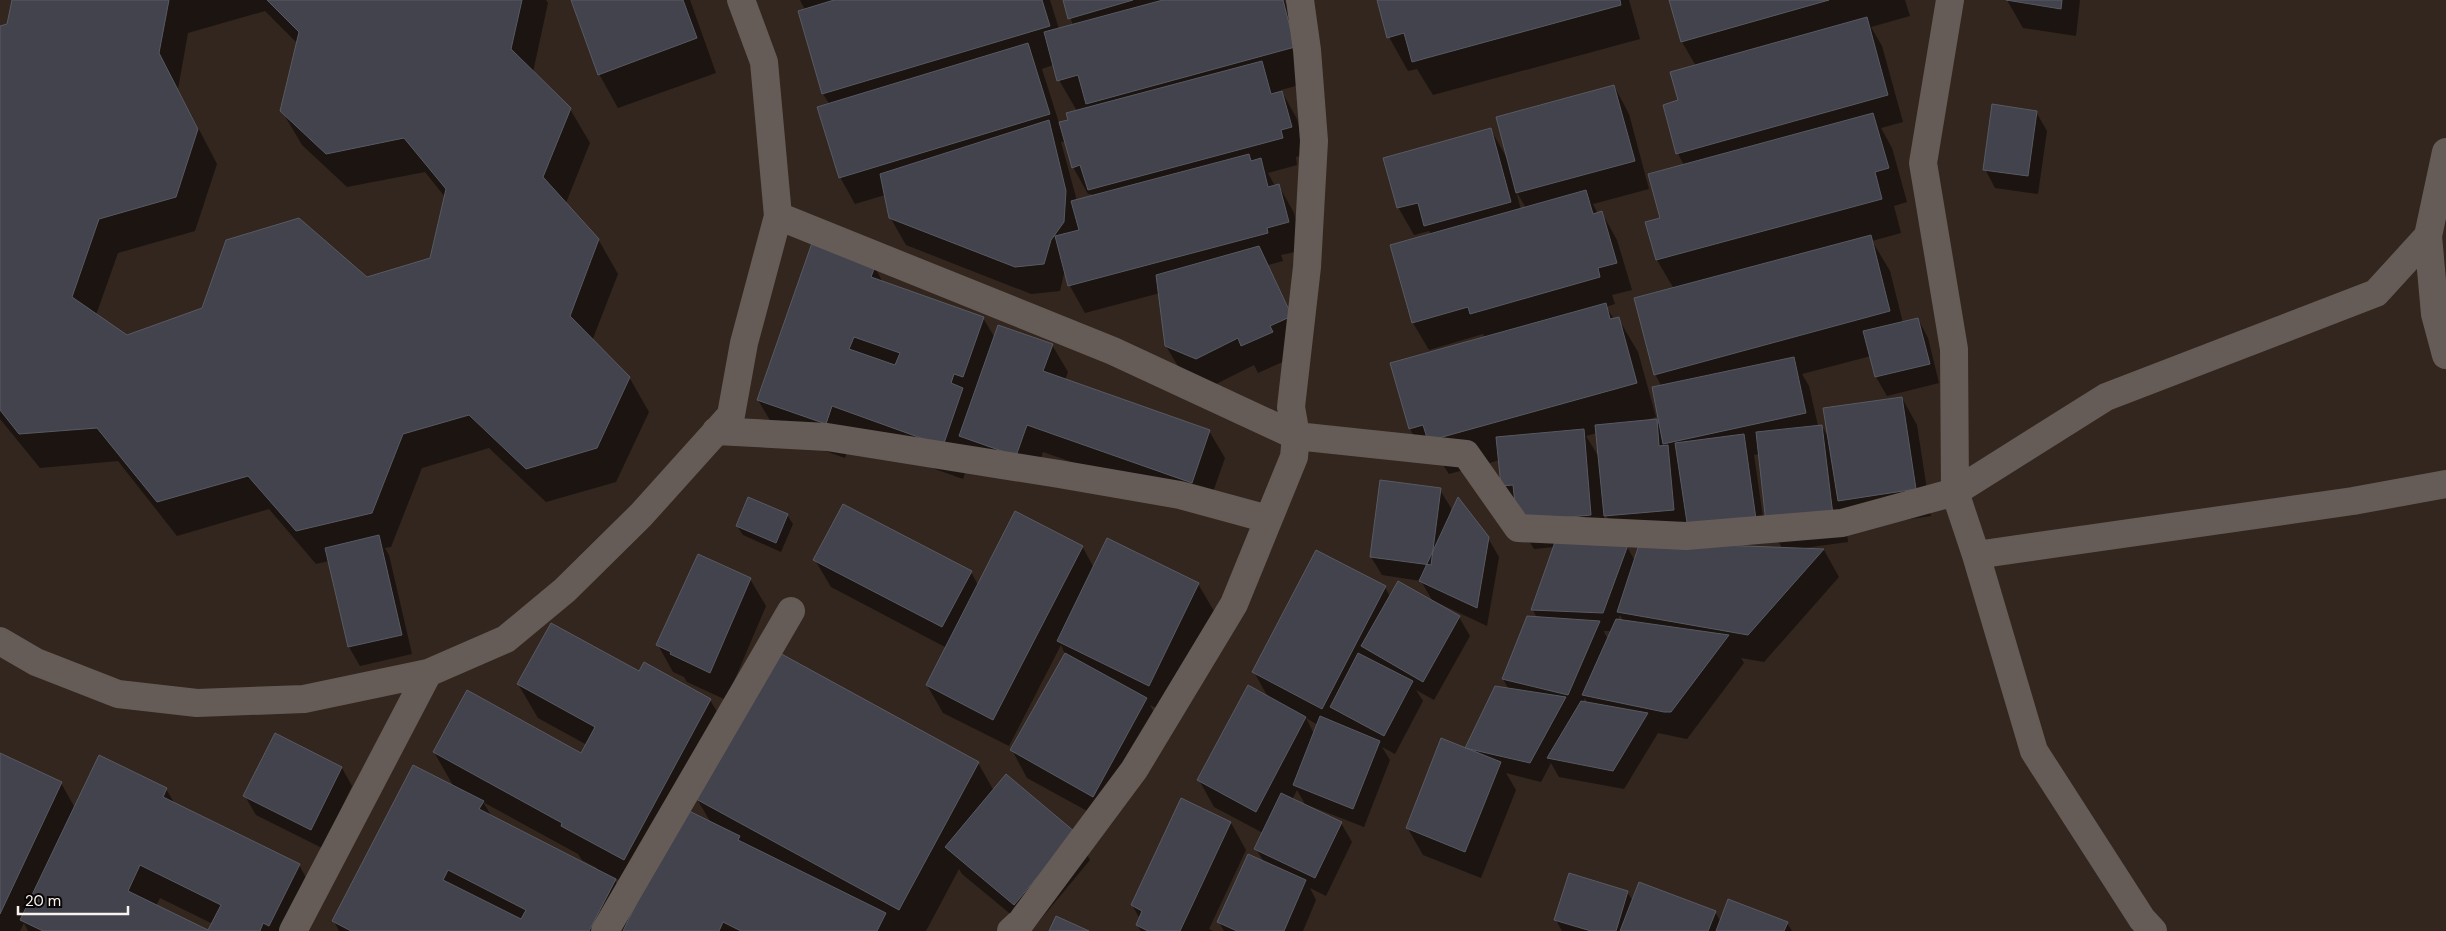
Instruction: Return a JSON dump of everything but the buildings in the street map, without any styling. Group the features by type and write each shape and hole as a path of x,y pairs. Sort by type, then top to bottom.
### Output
{"street":[{"path":"0,641 36,662 118,694 197,703 304,699 428,673 506,639 558,596 640,515 731,415 744,343 778,216 764,62 741,0"},
{"path":"1011,931 1021,922 1134,770 1234,604 1294,456 1296,436 1291,407 1307,267 1314,141 1307,50 1300,0"},
{"path":"1950,0 1923,163 1954,349 1955,492 1976,555 2034,751 2142,919 2153,931"},
{"path":"2446,152 2428,236 2435,314 2446,354"},
{"path":"778,216 1113,351 1296,436 1466,454 1518,528 1686,536 1842,523 1955,492 2106,397 2376,293 2428,236"},
{"path":"716,431 827,437 1060,474 1180,495 1268,519"},
{"path":"1976,555 2353,501 2446,484"},
{"path":"605,931 791,612"},
{"path":"293,931 428,673"}],"shaded area":[{"path":"0,0 2446,0 2446,931 0,931"}]}
